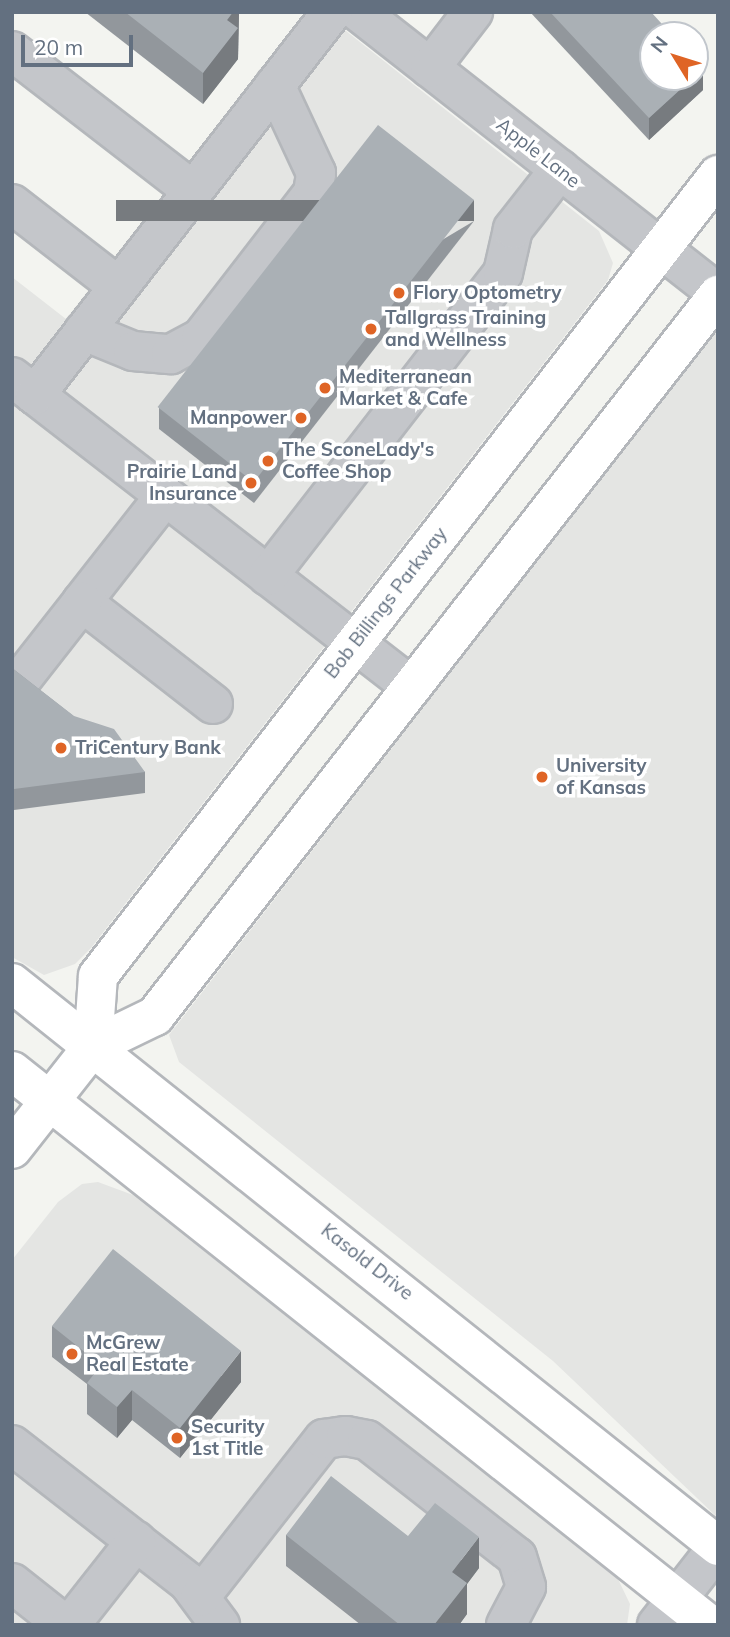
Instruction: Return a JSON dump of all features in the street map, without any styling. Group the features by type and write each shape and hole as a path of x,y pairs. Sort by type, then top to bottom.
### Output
{"main road":[{"name":"Bob Billings Parkway","path":"93,1046 98,976 718,175"},
{"path":"12,1149 93,1046 155,1016 718,294"},
{"name":"Kasold Drive","path":"12,983 718,1546"},
{"path":"12,1071 667,1612 710,1625"}],"street":[{"path":"332,12 85,331 24,386 412,687"},
{"name":"Apple Lane","path":"359,12 718,294"},
{"path":"430,68 473,12"},
{"path":"12,51 193,191"},
{"path":"85,331 133,351 171,354 201,338 313,193 316,173 275,85"},
{"path":"268,576 503,274 513,229 560,169"},
{"path":"12,204 120,287"},
{"path":"13,690 165,496"},
{"path":"82,602 213,704"},
{"path":"12,1445 136,1541 210,1611 324,1439 346,1436 367,1440 517,1557 526,1587 509,1624"},
{"path":"12,1583 67,1625 136,1541"},
{"path":"667,1612 718,1546"}],"shaded area":[{"path":"305,12 322,12 599,231 613,263 608,280 91,948 75,964 44,975 12,957 12,277 66,319"},
{"name":"University of Kansas","path":"718,328 718,1518 553,1361 179,1062 169,1035"},
{"path":"98,1182 133,1195 617,1577 630,1604 627,1625 12,1625 12,1260 58,1202 82,1184"}],"building":[{"path":"125,12 233,12 227,20 238,28 203,73"},
{"path":"550,12 651,12 659,21 639,21 639,91 679,91 649,118"},
{"path":"378,125 474,200 254,482 158,407"},
{"name":"TriCentury Bank","path":"12,668 74,716 114,729 145,772 14,789"},
{"path":"113,1249 241,1351 180,1428 132,1390 117,1407 87,1383 101,1365 52,1326"},
{"path":"331,1476 408,1536 435,1503 479,1537 452,1572 467,1583 434,1625 400,1625 286,1535"}],"place":[{"name":"Flory Optometry","path":"399,293"},
{"name":"Tallgrass Training and Wellness","path":"371,329"},
{"name":"Mediterranean Market & Cafe","path":"325,388"},
{"name":"Manpower","path":"301,418"},
{"name":"The SconeLady's Coffee Shop","path":"268,461"},
{"name":"Prairie Land Insurance","path":"251,483"},
{"name":"TriCentury Bank","path":"61,748"},
{"name":"University of Kansas","path":"542,777"},
{"name":"McGrew Real Estate","path":"72,1354"},
{"name":"Security 1st Title","path":"177,1438"}]}
